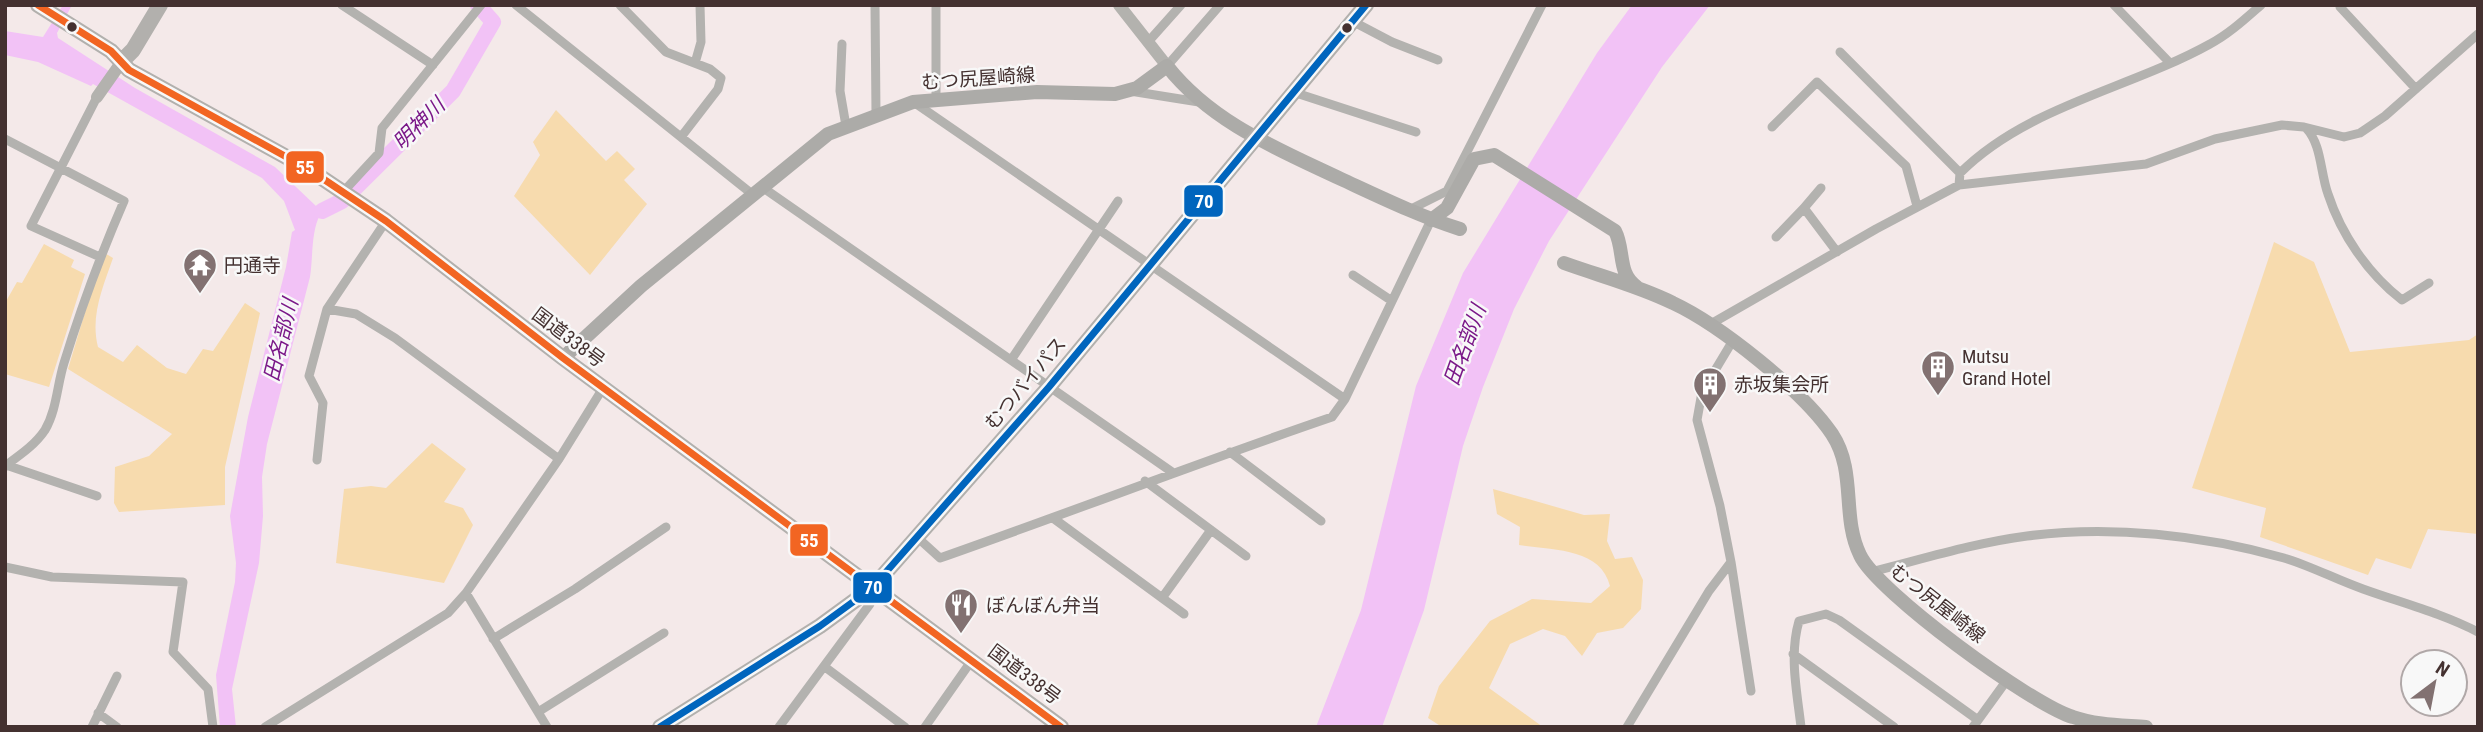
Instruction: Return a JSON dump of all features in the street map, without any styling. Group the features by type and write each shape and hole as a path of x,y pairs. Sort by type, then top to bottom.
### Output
{"highway":[{"name":"国道338号","path":"38,5 119,64 346,194 386,221 603,388 1061,727"},
{"path":"119,64 133,50 160,5"},
{"name":"むつバイパス","path":"660,727 820,626 872,588 1049,387 1366,5"}],"main road":[{"name":"むつ尻屋崎線","path":"563,358 641,286 828,134 913,102 1037,92 1115,94 1128,91 1167,66"},
{"path":"1167,66 1200,102 1256,139 1409,210 1460,229"},
{"path":"1432,219 1447,208 1474,159 1486,154 1506,160 1592,213 1615,231 1620,240 1621,260 1628,281 1640,290"},
{"name":"むつ尻屋崎線","path":"1564,263 1676,304 1732,342 1801,399 1836,441 1847,465 1855,543 1870,573 2031,697 2072,717 2146,727"}],"street":[{"path":"342,5 433,65"},
{"path":"516,5 681,137 1172,472"},
{"path":"620,5 666,52 710,69 721,78 722,82 681,137"},
{"path":"695,63 701,42 700,5"},
{"path":"875,5 876,114"},
{"path":"936,5 936,99"},
{"path":"1119,5 1167,66 1220,5"},
{"path":"1148,42 1181,5"},
{"path":"1409,210 1447,191 1542,5"},
{"path":"2114,5 2169,62"},
{"path":"1959,185 1960,173 1994,144 2067,107 2209,45 2231,31 2261,5"},
{"path":"2340,7 2416,89"},
{"path":"346,194 379,153 382,128 478,8"},
{"path":"1352,21 1392,42 1438,60"},
{"path":"1709,325 1917,206 1959,185 2146,164 2249,130 2282,125 2304,127 2344,137 2360,133 2385,116 2478,34"},
{"path":"842,44 840,91 846,126"},
{"path":"1840,52 1960,173"},
{"path":"100,257 31,226 97,97 119,64"},
{"path":"1772,127 1816,82 1906,166 1917,206"},
{"path":"1128,91 1200,102"},
{"path":"1293,92 1416,132"},
{"path":"913,102 1152,263 1345,399"},
{"path":"2304,127 2316,138 2328,195 2345,235 2366,263 2402,300 2429,284"},
{"path":"5,139 124,201 100,257 63,365 54,411 31,447 6,465"},
{"path":"1776,237 1821,188"},
{"path":"1010,360 1118,201"},
{"path":"1804,208 1838,252"},
{"path":"918,538 940,558 1053,518 1145,481 1332,417 1345,399 1432,219"},
{"path":"317,460 323,403 309,376 327,309 386,221"},
{"path":"1353,275 1392,301"},
{"path":"327,309 356,314 395,338 559,459"},
{"path":"1732,342 1702,392 1698,420 1731,562 1751,691"},
{"path":"265,727 448,613 466,593 559,459 603,388"},
{"path":"1230,452 1321,522"},
{"path":"6,465 97,496"},
{"path":"1145,481 1246,556"},
{"path":"1053,518 1184,614"},
{"path":"493,639 575,589 666,527"},
{"path":"1162,598 1211,530"},
{"path":"1870,573 2024,536 2104,531 2211,542 2257,551 2443,615 2478,632"},
{"path":"1627,727 1709,591 1731,562"},
{"path":"5,567 52,577 183,582 173,652 208,689 213,727"},
{"path":"779,727 870,604 872,588"},
{"path":"466,593 547,727"},
{"path":"1801,727 1793,654 1799,621 1826,614 1860,634 1975,724 2007,680"},
{"path":"538,712 664,633"},
{"path":"1793,654 1894,727"},
{"path":"925,727 972,660"},
{"path":"825,667 905,727"},
{"path":"92,727 117,676"},
{"path":"98,713 117,727"}],"shaded area":[{"path":"556,110 606,161 617,151 635,169 624,180 647,204 590,275 514,196 540,155 533,142"},
{"path":"2274,242 2314,262 2350,352 2469,340 2478,334 2478,534 2428,529 2411,569 2376,558 2368,575 2260,537 2266,508 2192,488"},
{"path":"44,244 74,260 71,267 85,274 49,387 5,374 5,303 17,282 22,283"},
{"path":"103,252 113,258 97,313 98,347 123,362 137,345 167,368 186,374 203,349 213,351 245,303 260,313 225,467 225,505 119,512 114,503 115,467 149,456 172,434 68,369"},
{"path":"432,443 466,469 444,502 463,508 473,525 444,583 336,563 344,489 371,486 386,488"},
{"path":"1493,489 1584,515 1610,514 1607,541 1615,559 1632,557 1643,580 1641,609 1623,628 1597,633 1582,656 1565,636 1543,629 1510,644 1489,688 1543,727 1442,727 1428,718 1439,686 1490,621 1532,599 1591,603 1610,586 1597,564 1586,558 1560,550 1519,545 1520,527 1497,514"}],"water":[{"name":"田名部川","path":"63,5 72,5 57,33 58,38 135,88 275,167 316,206 332,206 339,199 343,203 328,215 320,215 317,222 310,277 267,444 262,477 263,516 259,563 232,689 236,727 220,727 216,675 235,582 236,563 230,516 248,417 286,267 292,232 295,230 284,201 262,178 93,84 91,86 38,62 5,55 5,31 43,37"},
{"name":"田名部川","path":"1632,5 1710,5 1662,67 1549,241 1514,309 1463,446 1424,610 1382,727 1316,727 1361,610 1416,386 1463,273 1597,53"}],"waterway":[{"name":"明神川","path":"322,211 342,201 453,91 493,22 478,5"}],"transit line":[{"name":"55","path":"38,5 111,51 129,70 310,170 386,221 563,358 1061,727"},
{"name":"70","path":"660,727 820,626 872,588 1049,387 1366,5"}],"place":[{"name":"円通寺","path":"200,295"},
{"name":"Mutsu Grand Hotel","path":"1938,397"},
{"name":"赤坂集会所","path":"1710,414"},
{"name":"ぼんぼん弁当","path":"961,635"}]}
